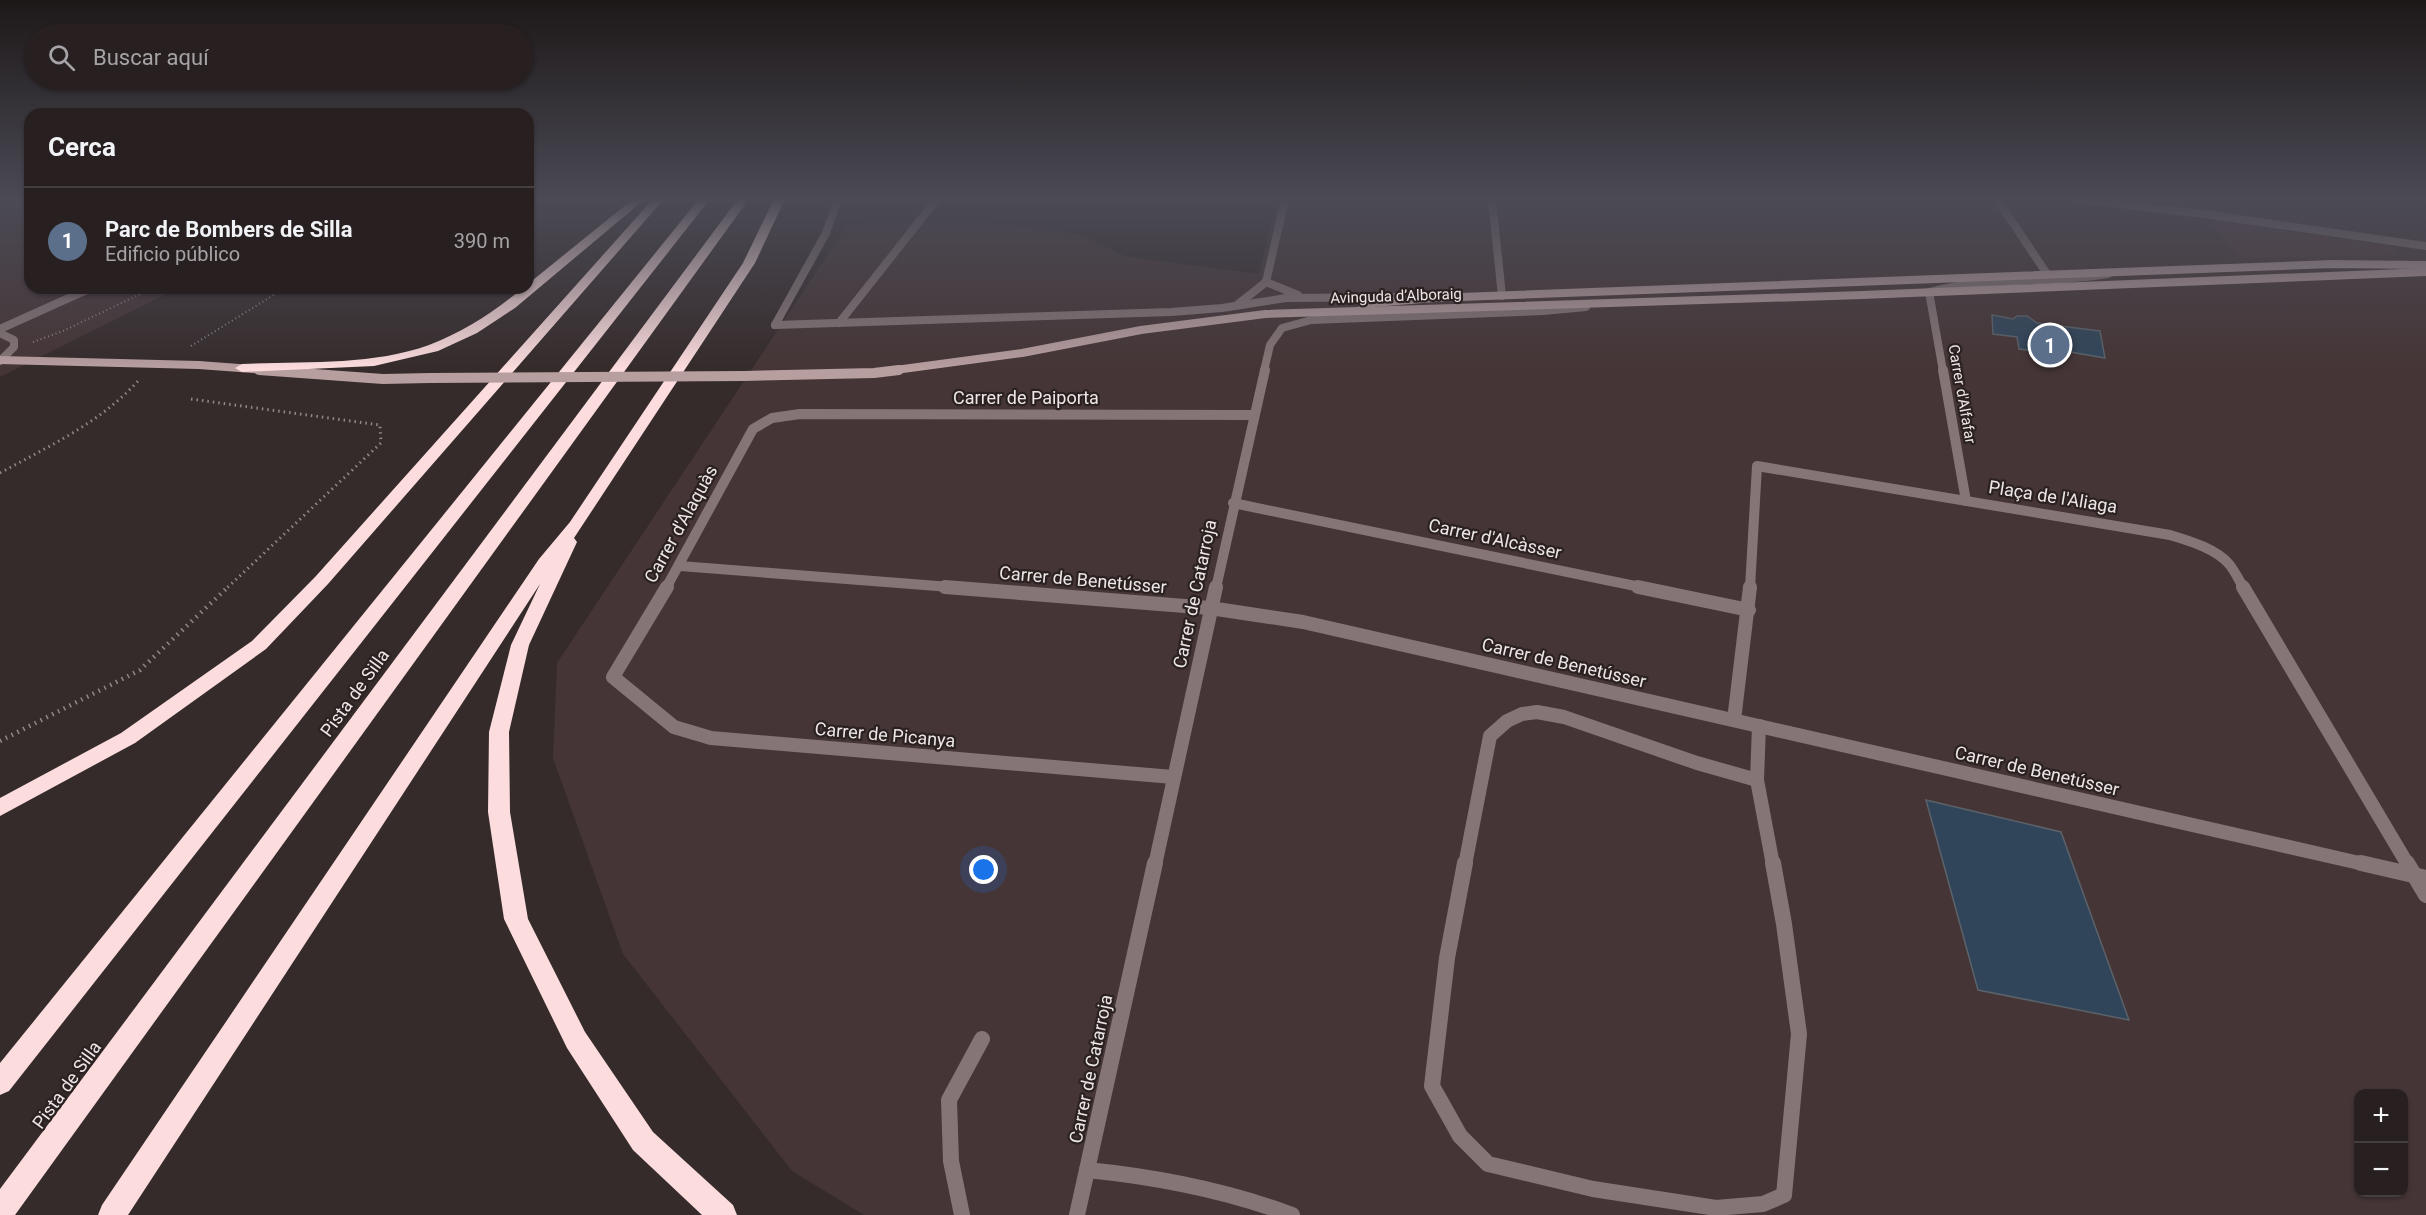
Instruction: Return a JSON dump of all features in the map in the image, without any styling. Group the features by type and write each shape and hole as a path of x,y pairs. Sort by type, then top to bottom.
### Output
{"highway":[{"path":"534,285 570,256"},
{"path":"0,808 128,738 259,645 322,580 609,256"},
{"name":"Pista de Silla","path":"0,1083 660,256"},
{"name":"Pista de Silla","path":"0,1212 702,256"},
{"path":"112,1215 548,559 576,525 752,256"},
{"path":"242,368 374,362 433,348 472,330 523,294"},
{"path":"576,525 520,645 499,732 499,812 516,919 576,1040 643,1141 723,1215"}],"street":[{"path":"813,256 775,325 1159,312 1307,298 1464,297"},
{"path":"838,323 892,256"},
{"path":"1234,306 1266,282 1272,256"},
{"path":"1498,256 1503,296"},
{"path":"2035,256 2047,274"},
{"name":"Avinguda d’Alboraig","path":"1313,312 1371,303 1464,297 2121,271 2332,264 2426,265"},
{"name":"Avinguda d’Alboraig","path":"1929,292 1950,285 2084,279 2121,271"},
{"name":"Avinguda d’Alboraig","path":"1313,312 1929,292 2426,272"},
{"path":"1266,282 1307,298"},
{"name":"Carrer d'Alfafar","path":"1929,292 1966,501"},
{"path":"0,331 79,294"},
{"name":"Carrer de Catarroja","path":"1077,1215 1233,503 1270,345 1282,328 1311,320 1543,312 1631,302"},
{"path":"0,360 199,365 383,379 874,373 1022,353 1206,320 1313,312"},
{"path":"0,331 14,340 14,347 0,360"},
{"name":"Carrer de Paiporta","path":"800,414 1253,415"},
{"name":"Carrer d'Alaquàs","path":"612,677 680,566 753,429 772,418 800,414"},
{"name":"Plaça de l'Aliaga","path":"1734,720 1749,610 1757,466 2170,535 2201,545 2229,564 2420,877 2426,895"},
{"name":"Carrer d'Alcàsser","path":"1233,503 1749,610"},
{"name":"Carrer de Benetússer","path":"680,566 1210,608 1303,622 2420,877"},
{"name":"Carrer de Picanya","path":"612,677 674,727 711,738 1173,777"},
{"path":"1757,780 1726,773 1662,748 1566,717 1529,713 1508,720 1490,736 1446,958 1432,1086 1460,1136 1488,1164 1593,1189 1716,1208 1763,1204 1785,1195 1799,1034 1784,924 1757,780 1759,726"},
{"path":"962,1215 951,1161 949,1100 982,1039"},
{"path":"1087,1170 1146,1174 1254,1200 1292,1215"}],"path":[{"path":"14,347 63,331 140,294"},
{"path":"0,741 140,670 381,443 380,425 191,399"}],"shaded area":[{"path":"0,256 24,256 24,294 166,294 0,377"},
{"path":"827,256 1124,256 1259,274 1263,256 2426,256 2426,1215 864,1215 792,1171 623,954 553,758 557,663"},
{"path":"2237,256 2361,256 2239,258"}],"building":[{"path":"1992,315 2013,319 2017,316 2027,316 2037,323 2100,331 2105,358 2042,347 2044,352 2019,349 2017,337 1993,334"},
{"path":"1926,800 2061,832 2129,1020 1978,990"}],"place":[{"name":"Parc de Bombers de Silla","path":"2050,345"}]}
